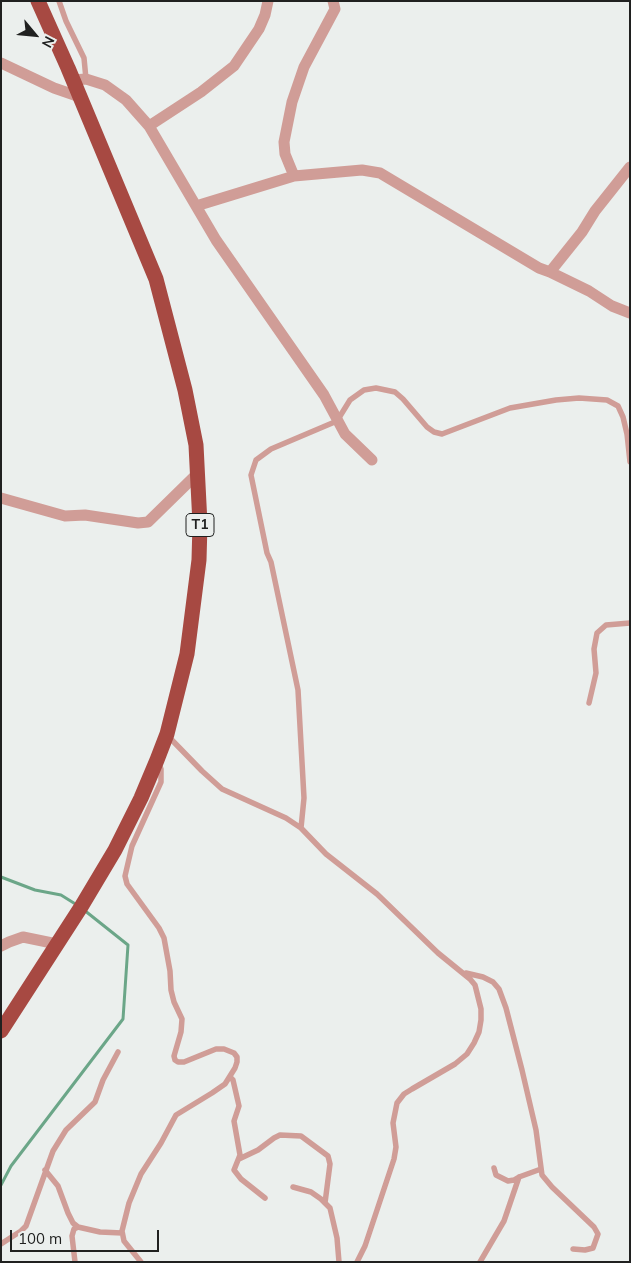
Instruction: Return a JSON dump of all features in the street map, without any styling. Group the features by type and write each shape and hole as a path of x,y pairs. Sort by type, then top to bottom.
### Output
{"highway":[{"name":"T1","path":"1,1031 115,850 141,798 157,760 167,734 187,654 199,560 200,524 196,445 185,390 156,279 80,96 80,79 38,1"}],"street":[{"path":"149,126 202,92 234,66 259,28 268,1"},
{"path":"294,176 285,154 284,142 292,102 304,67 335,9 333,1"},
{"path":"1,63 54,88 80,96"},
{"path":"80,79 104,85 126,100 149,126 216,240 324,395 345,434 372,460"},
{"path":"550,272 630,166"},
{"path":"196,206 294,176 362,170 380,173 472,230 540,268 589,291 612,306 630,312"},
{"path":"1,498 65,516 85,515 138,524 148,522 197,474"},
{"path":"1,946 23,937 57,944"}],"lane":[{"path":"59,1 66,21 84,58 80,79"},
{"path":"301,828 304,798 298,690 251,475 256,460 271,449 337,421 350,400 364,390 376,388 395,392 426,427 442,434 510,408 556,400 598,399 612,403 618,406 628,434 630,462"},
{"path":"589,703 596,672 594,648 597,634 606,625 630,623"},
{"path":"167,734 222,789 286,818 301,828 326,854 363,882 475,985 481,1020 479,1032 467,1054 455,1064 412,1088 404,1094 397,1104 394,1123 396,1147 394,1159 365,1246 357,1262"},
{"path":"141,1262 124,1241 122,1233 124,1218 138,1182 173,1120 180,1113 225,1084 235,1068 237,1057 229,1050 216,1049 184,1062 175,1060 174,1056 181,1032 182,1018 174,1002 171,990 170,971 164,938 128,884 125,876 132,846 161,782 161,769 157,760"},
{"path":"464,973 483,977 493,982 499,989 522,1070 536,1130 542,1175 594,1227 598,1234 593,1248 585,1250 573,1249"},
{"path":"1,1244 26,1226 45,1170 59,1140 95,1102 103,1080 118,1052"},
{"path":"230,1077 233,1080 239,1106 234,1121 239,1143 239,1159 234,1170 235,1173 265,1198"},
{"path":"239,1159 258,1150 280,1135 301,1136 328,1156 330,1164 325,1203"},
{"path":"494,1168 496,1176 508,1181 541,1169"},
{"path":"45,1170 58,1186 73,1223 78,1227 100,1232 122,1233"},
{"path":"480,1262 504,1221 519,1177"},
{"path":"293,1187 310,1192 330,1208 334,1222 339,1262"},
{"path":"75,1262 72,1236 74,1230 78,1227"}],"waterway":[{"path":"1,877 35,890 61,895 77,905"},
{"path":"1,1185 11,1166 123,1019 128,945 84,910"}]}
